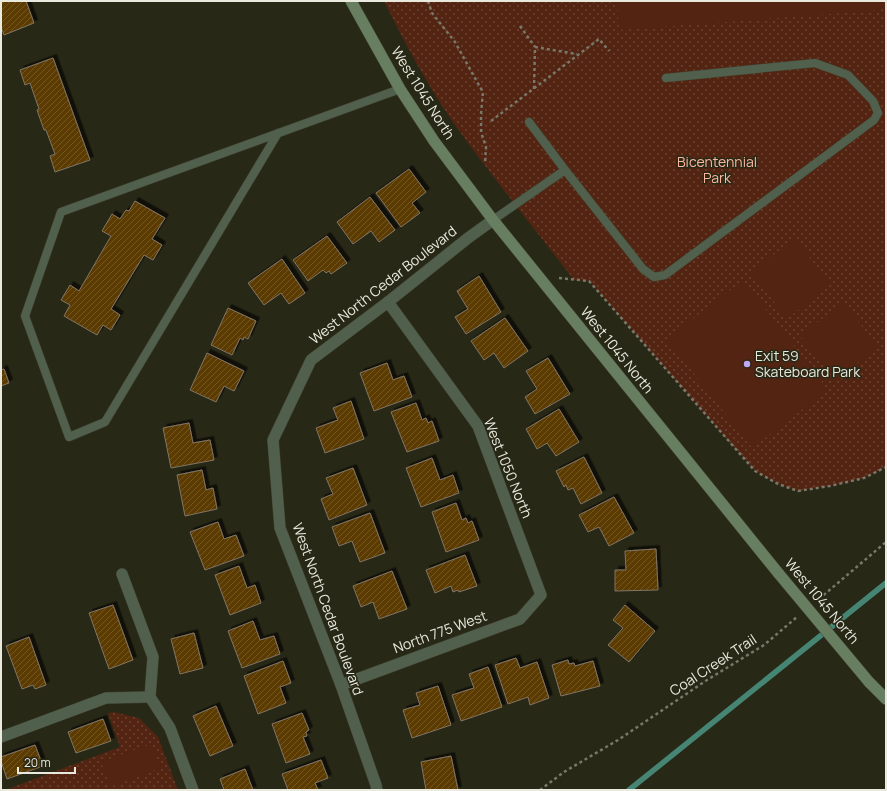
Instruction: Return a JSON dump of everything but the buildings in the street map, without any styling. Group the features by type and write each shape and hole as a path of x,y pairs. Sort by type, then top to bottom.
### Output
{"main road":[{"name":"West 1045 North","path":"351,1 400,89 434,141 493,220 779,574 869,682 886,699"}],"street":[{"name":"West North Cedar Boulevard","path":"377,790 341,685 280,528 273,440 311,360 493,220"},
{"name":"West 1050 North","path":"388,302 478,426 541,595"},
{"path":"122,574 153,657 150,697 170,728 193,790"},
{"name":"North 775 West","path":"341,685 520,619 541,595"},
{"path":"1,737 106,698 150,697"}],"lane":[{"path":"529,122 643,269 654,277 664,275 874,120 878,112 873,101 848,75 815,63 666,78"},
{"path":"278,133 106,422 69,437 25,316 61,212 278,133 400,89"},
{"path":"493,220 565,170"}],"path":[{"path":"428,1 432,13 455,42 483,92 481,132 486,146 485,164"},
{"path":"520,26 535,47 534,88"},
{"path":"491,122 599,39 608,51"},
{"path":"535,47 578,55"},
{"path":"538,276 589,281 755,470 778,484 798,491 830,486 864,478 886,467"},
{"path":"819,599 886,542"},
{"name":"Coal Creek Trail","path":"540,790 564,772 618,740 707,680 764,645 801,614"}],"green space":[{"name":"Bicentennial Park","path":"384,1 886,1 886,467 864,478 830,486 798,491 778,484 755,471 589,281 574,280 455,125 417,64"},
{"path":"617,1 886,1 886,5 881,10 619,30"},
{"path":"795,238 830,285 787,319 751,272"},
{"name":"Exit 59 Skateboard Park","path":"743,280 828,390 752,448 667,339"},
{"path":"843,302 878,347 835,380 800,336"},
{"path":"114,712 139,718 158,737 178,790 5,790 120,747 108,713"},
{"path":"151,744 160,768 110,787 101,762"}],"waterway":[{"path":"629,790 886,583"}],"place":[{"name":"Exit 59 Skateboard Park","path":"747,364"}]}
